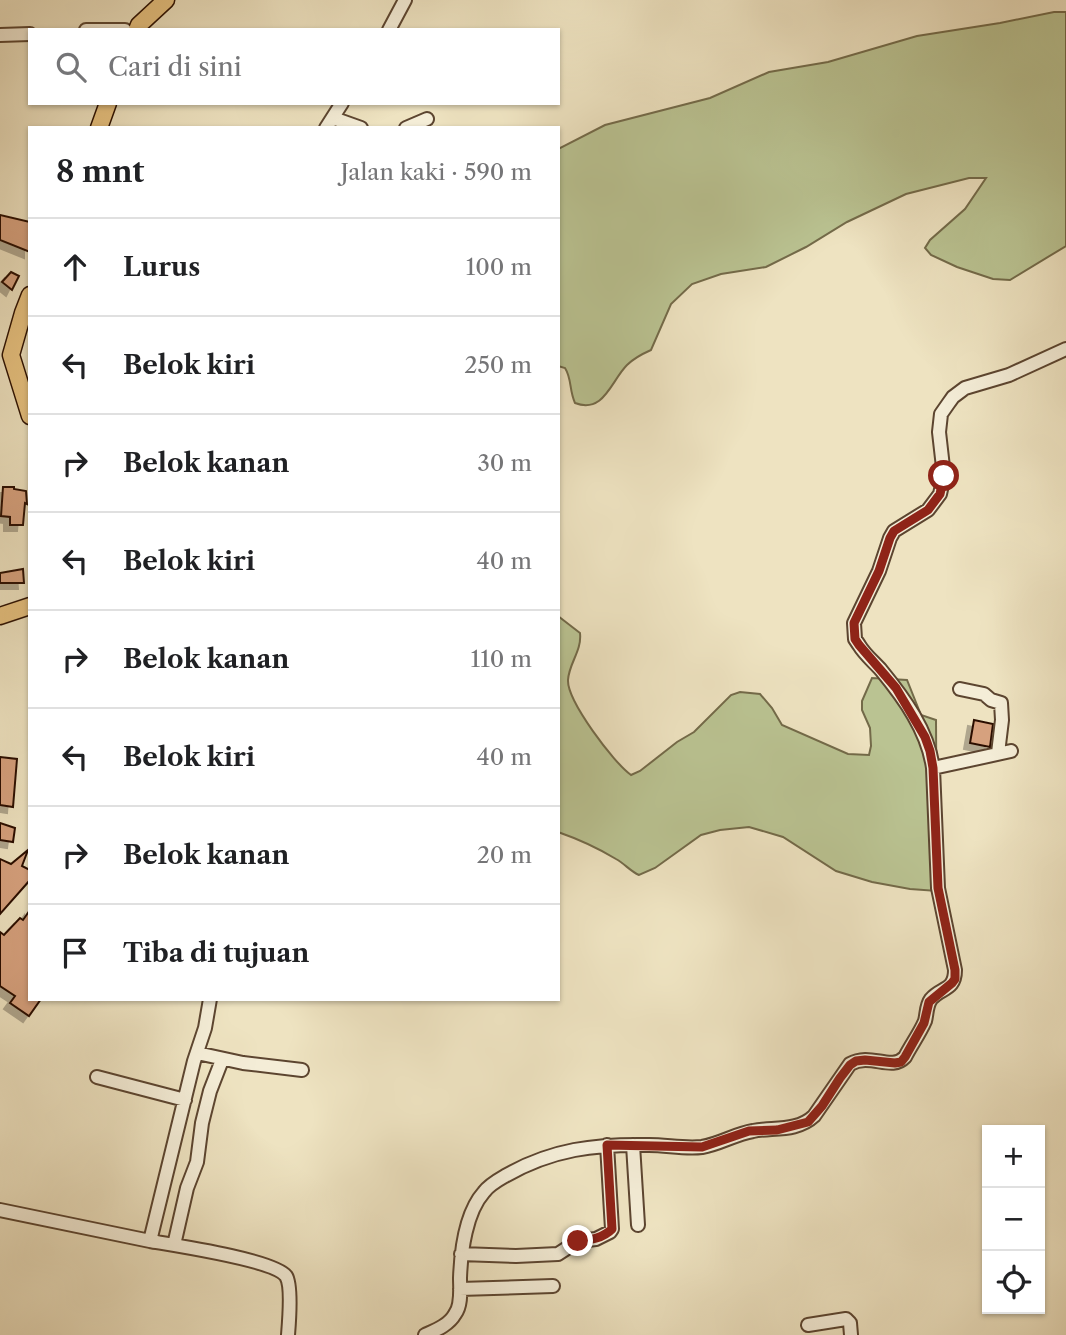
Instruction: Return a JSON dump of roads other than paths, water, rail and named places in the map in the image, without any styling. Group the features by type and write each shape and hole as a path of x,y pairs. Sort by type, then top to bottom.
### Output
{"main road":[{"path":"139,28 166,0"},
{"path":"100,126 107,105"},
{"path":"28,301 10,355 28,410"},
{"path":"0,616 28,607"}],"street":[{"path":"389,28 405,0"},
{"path":"0,36 28,34"},
{"path":"341,105 330,123 348,126"},
{"path":"411,126 427,119"},
{"path":"425,1335 439,1329 456,1314 461,1254 474,1209 485,1190 506,1175 558,1153 607,1145 702,1147 749,1131 777,1130 798,1125 808,1122 814,1116 850,1065 856,1061 895,1063 901,1062 905,1057 926,1019 929,1002 955,979 938,888 933,768 925,737 896,688 855,639 854,623 879,571 894,531 928,510 940,494 944,476 939,432 941,414 953,397 965,388 1009,375 1066,349"},
{"path":"933,768 1005,752 1001,703 984,694 960,689"},
{"path":"150,1241 210,1001"},
{"path":"197,1053 222,1060 302,1070"},
{"path":"174,1245 184,1200 197,1161 210,1091 222,1060"},
{"path":"97,1077 186,1100"},
{"path":"461,1254 558,1254 578,1241 596,1239 610,1232 612,1219 607,1145"},
{"path":"633,1145 638,1224"},
{"path":"0,1210 256,1262 284,1273 288,1281 288,1335"},
{"path":"460,1289 553,1286"},
{"path":"808,1325 846,1319 850,1323 851,1335"}]}
